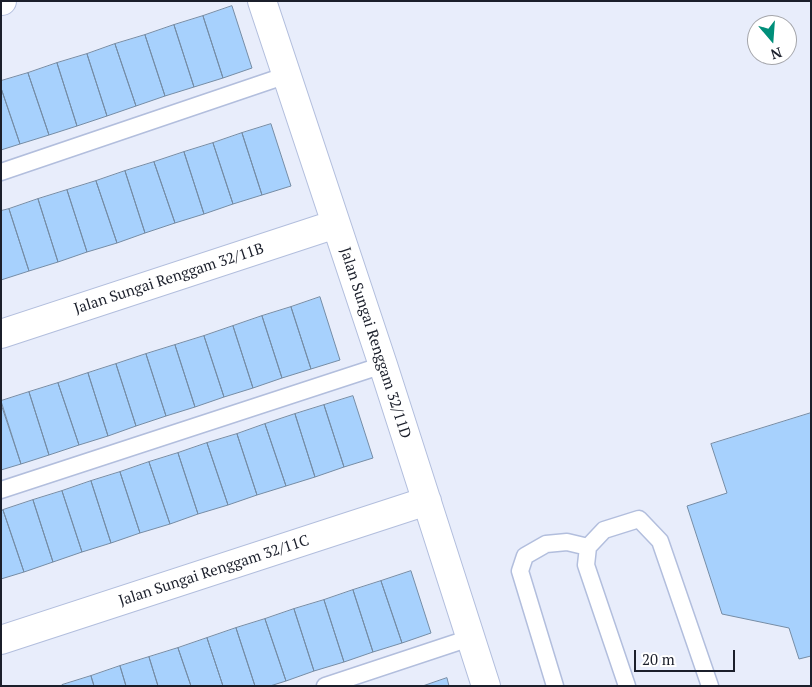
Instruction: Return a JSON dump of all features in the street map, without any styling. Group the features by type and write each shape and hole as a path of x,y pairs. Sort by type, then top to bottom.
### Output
{"street":[{"name":"Jalan Sungai Renggam 32/11D","path":"262,1 383,365 486,686"},
{"name":"Jalan Sungai Renggam 32/11B","path":"1,334 336,224"},
{"name":"Jalan Sungai Renggam 32/11C","path":"1,640 427,501"}],"lane":[{"path":"1,172 287,75"},
{"path":"1,490 383,365"},
{"path":"627,686 586,566 588,547 604,530 639,519 660,542 710,686"},
{"path":"555,686 520,571 525,556 546,544 566,542 588,547"},
{"path":"325,686 470,638"}],"building":[{"path":"232,6 252,68 223,78 203,16"},
{"path":"203,16 223,78 194,87 174,25"},
{"path":"174,25 194,87 165,96 145,35"},
{"path":"145,35 165,96 136,106 115,44"},
{"path":"115,44 136,106 107,116 87,54"},
{"path":"87,54 107,116 77,126 57,63"},
{"path":"57,63 77,126 49,135 28,73"},
{"path":"28,73 49,135 20,144 1,88 1,81"},
{"path":"1,88 20,144 1,150"},
{"path":"271,124 291,186 262,195 242,133"},
{"path":"242,133 262,195 233,204 213,143"},
{"path":"213,143 233,204 204,214 184,152"},
{"path":"184,152 204,214 175,223 154,162"},
{"path":"154,162 175,223 145,233 125,171"},
{"path":"125,171 145,233 117,243 96,181"},
{"path":"96,181 117,243 87,252 67,190"},
{"path":"67,190 87,252 58,262 38,199"},
{"path":"38,199 58,262 29,271 9,209"},
{"path":"9,209 29,271 1,280 1,211"},
{"path":"320,297 340,360 311,369 291,307"},
{"path":"291,307 311,369 282,378 262,316"},
{"path":"262,316 282,378 253,388 233,326"},
{"path":"233,326 253,388 224,397 204,336"},
{"path":"204,336 224,397 195,407 175,345"},
{"path":"175,345 195,407 166,416 146,354"},
{"path":"146,354 166,416 136,426 116,364"},
{"path":"116,364 136,426 108,436 88,373"},
{"path":"88,373 108,436 79,445 58,383"},
{"path":"58,383 79,445 49,455 29,392"},
{"path":"29,392 49,455 21,464 1,401"},
{"path":"353,396 373,458 344,467 324,405"},
{"path":"1,404 21,464 1,470"},
{"path":"324,405 344,467 315,477 295,414"},
{"path":"811,413 811,656 799,659 789,628 722,614 687,506 727,493 711,444"},
{"path":"295,414 315,477 286,486 265,424"},
{"path":"265,424 286,486 257,495 237,434"},
{"path":"237,434 257,495 228,505 207,443"},
{"path":"207,443 228,505 198,514 178,453"},
{"path":"178,453 198,514 170,524 149,462"},
{"path":"149,462 170,524 140,533 120,472"},
{"path":"120,472 140,533 111,543 91,481"},
{"path":"91,481 111,543 82,552 62,491"},
{"path":"62,491 82,552 53,562 33,500"},
{"path":"33,500 53,562 24,572 3,510"},
{"path":"1,510 3,510 24,572 1,579"},
{"path":"411,571 431,633 402,643 381,581"},
{"path":"381,581 402,643 373,652 353,590"},
{"path":"353,590 373,652 344,662 324,600"},
{"path":"324,600 344,662 314,671 294,609"},
{"path":"294,609 314,671 286,681 265,619"},
{"path":"265,619 286,681 270,686 255,686 236,628"},
{"path":"236,628 255,686 223,686 207,638"},
{"path":"207,638 223,686 191,686 178,648"},
{"path":"178,648 191,686 158,686 149,657"},
{"path":"149,657 158,686 126,686 120,666"},
{"path":"120,666 126,686 94,686 91,676"},
{"path":"91,676 94,686 62,686 62,685"},
{"path":"447,678 449,686 423,686"}]}
